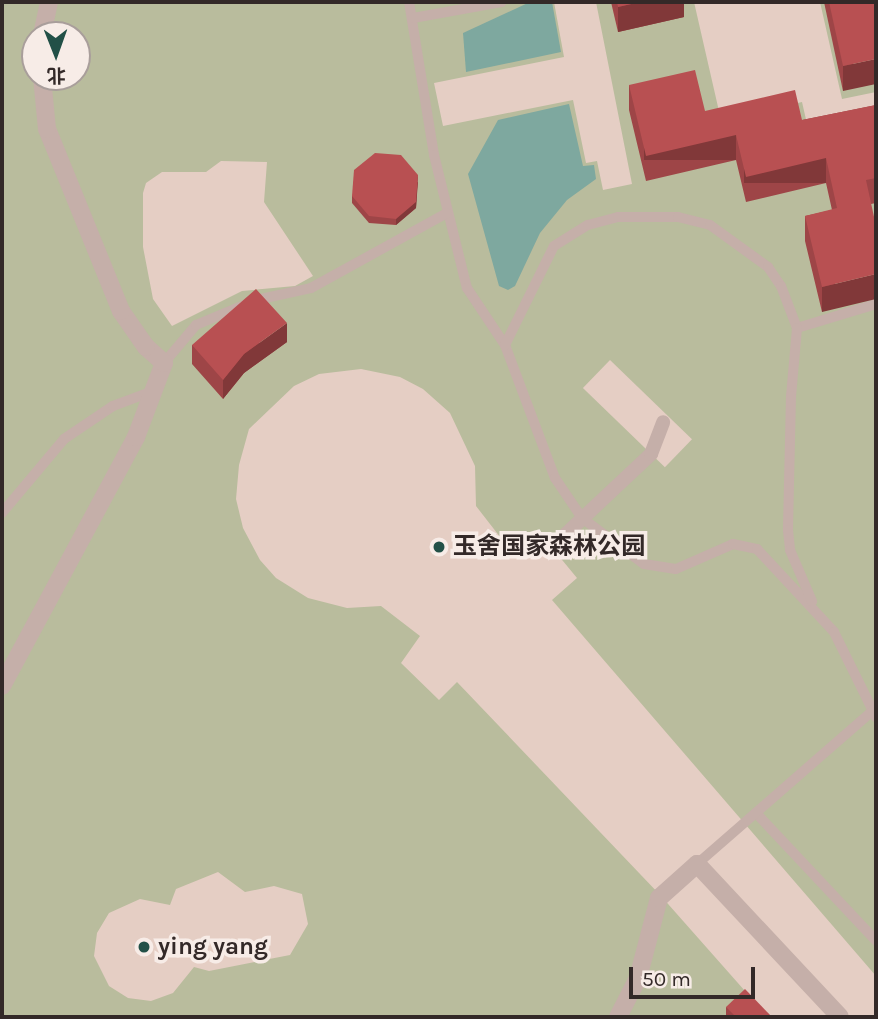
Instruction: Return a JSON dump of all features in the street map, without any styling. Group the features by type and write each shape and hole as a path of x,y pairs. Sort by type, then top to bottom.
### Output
{"street":[{"path":"45,21 49,2"},
{"path":"2,686 136,437 164,363 146,347 121,311 47,130 43,91"},
{"path":"552,547 651,454 663,422"},
{"path":"618,1017 638,978 659,898 697,864 841,1017"}],"lane":[{"path":"409,2 447,213 467,288 505,345 555,478 582,518 644,564 676,569 733,544 757,549 834,632 874,712 697,864"},
{"path":"412,18 502,2"},
{"path":"164,363 196,326 256,300 311,288 447,213"},
{"path":"505,345 554,246 565,236 618,217 654,214 710,225 768,267 781,286 797,328 790,396 788,530 790,550 817,611"},
{"path":"797,328 876,304"},
{"path":"2,513 64,439 113,406 154,390"},
{"path":"756,813 876,942"}],"green space":[{"name":"玉舍国家森林公园","path":"2,2 876,2 876,1017 2,1017"}],"shaded area":[{"path":"554,2 596,2 632,184 603,190 597,161 586,163 573,100 443,126 434,83 564,57"},
{"path":"694,2 820,2 842,99 876,92 876,123 810,137 802,102 721,120"},
{"path":"221,161 267,162 264,202 313,276 295,286 242,291 172,326 153,299 143,247 143,193 146,183 162,172 206,172"},
{"path":"610,360 692,439 665,467 583,388"},
{"path":"361,369 400,377 423,389 450,413 475,466 476,506 511,551 539,532 577,578 552,600 876,976 876,1017 768,1017 661,896 457,682 439,700 401,663 420,636 381,606 347,608 308,598 276,578 260,560 243,528 236,499 239,465 249,429 294,386 319,374"},
{"path":"218,872 245,892 274,886 302,894 308,924 290,955 209,971 194,967 173,993 151,1001 128,998 109,986 94,956 97,933 109,913 140,899 170,905 176,889"}],"water":[{"path":"530,2 552,2 561,52 466,72 463,33"},
{"path":"569,104 583,166 594,165 596,179 567,200 540,233 515,286 508,290 499,286 468,174 498,120"}],"building":[{"path":"617,2 640,2 618,7"},
{"path":"829,2 876,2 876,59 843,66"},
{"path":"695,70 705,111 795,90 802,120 876,105 876,178 866,180 876,226 876,274 822,287 805,216 837,208 826,158 746,177 736,135 646,156 629,85"},
{"path":"375,153 401,155 418,175 416,202 396,219 369,216 352,196 354,170"},
{"path":"256,289 287,323 244,354 223,380 192,345"},
{"path":"745,989 772,1017 736,1017 726,1007"}],"place":[{"name":"玉舍国家森林公园","path":"439,547"},
{"name":"ying yang","path":"144,947"}]}
